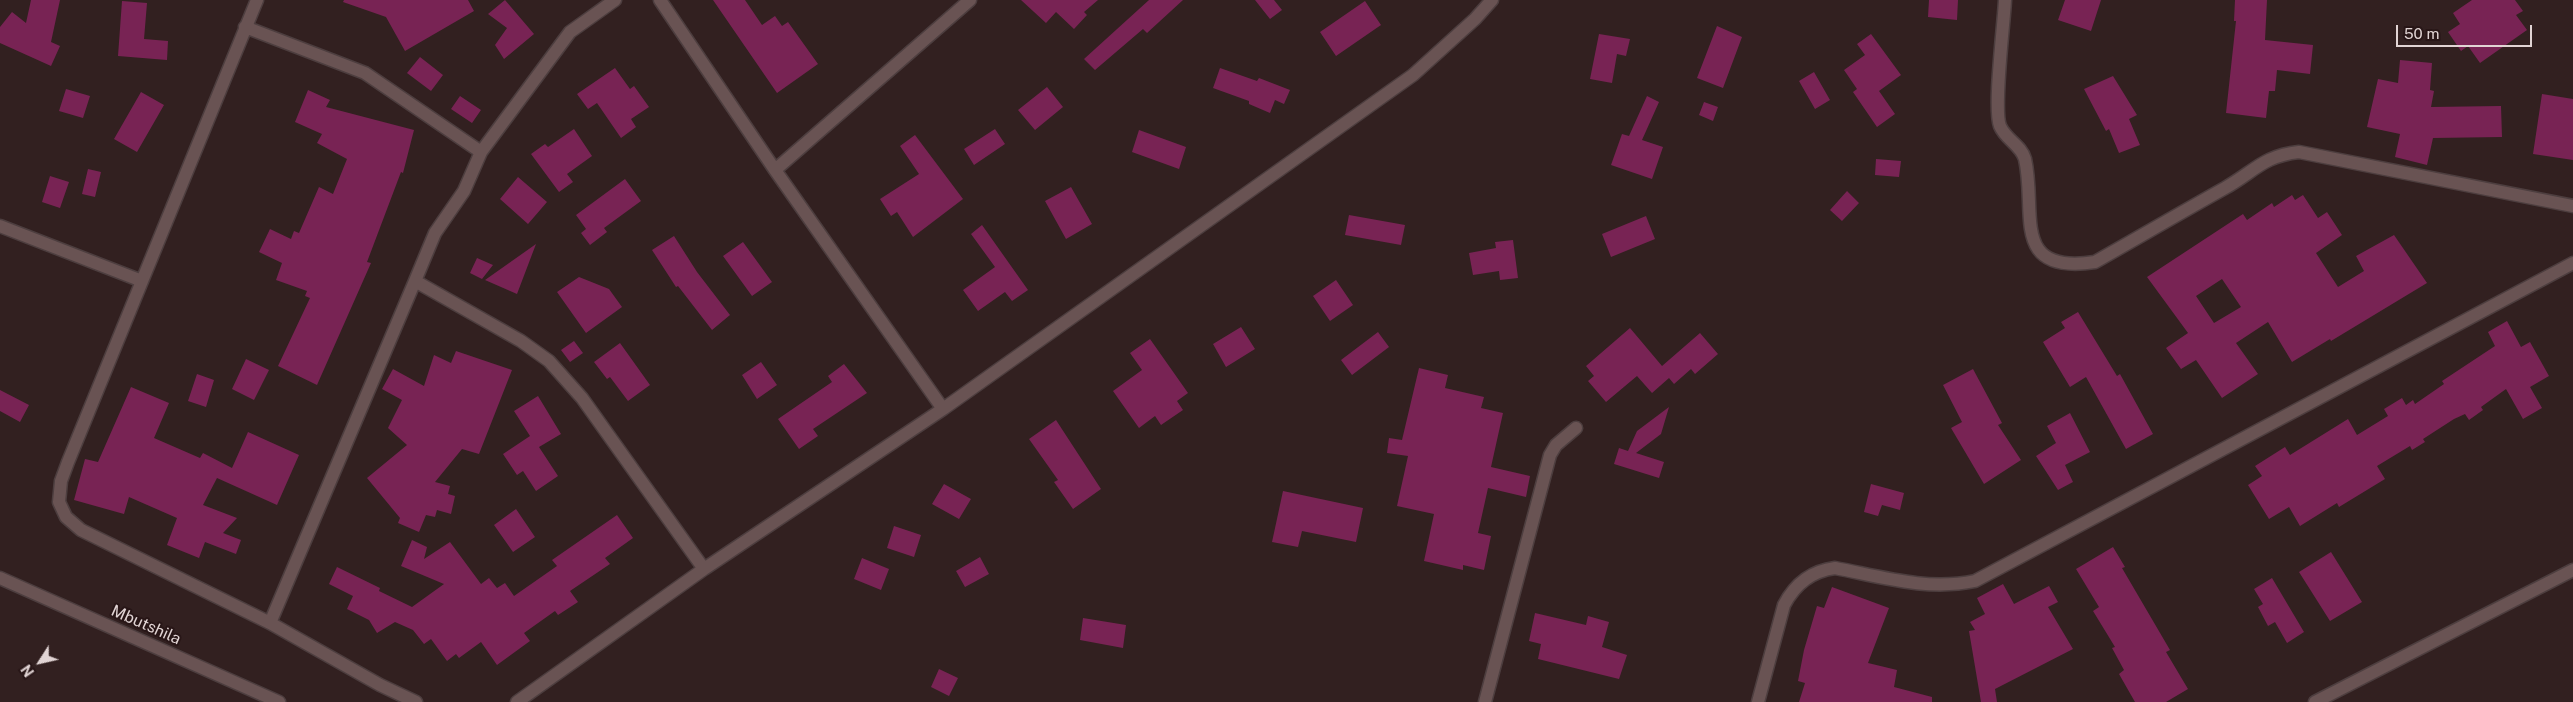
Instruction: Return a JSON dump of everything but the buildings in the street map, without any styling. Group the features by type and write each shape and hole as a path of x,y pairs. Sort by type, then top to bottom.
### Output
{"street":[{"path":"257,0 68,462 61,481 59,502 66,517 82,530 270,623 380,685 416,702"},
{"path":"270,623 435,233 464,191 481,152 570,32 615,0"},
{"path":"660,0 774,170 942,409"},
{"path":"774,170 970,0"},
{"path":"517,702 704,569 942,409 1413,75 1492,0"},
{"path":"2005,0 1999,94 2000,125 2024,156 2030,231 2037,248 2057,261 2082,264 2095,262 2244,177 2266,159 2299,152 2573,206"},
{"path":"245,27 364,73 481,152"},
{"path":"0,226 142,282"},
{"path":"1758,702 1784,605 1802,580 1820,570 1835,568 1928,586 1956,585 1975,581 2573,262"},
{"path":"415,281 520,341 549,361 582,398 704,569"},
{"path":"1485,702 1550,455 1556,445 1576,428"},
{"path":"2315,702 2573,570"},
{"name":"Mbutshila","path":"0,578 279,702"}]}
